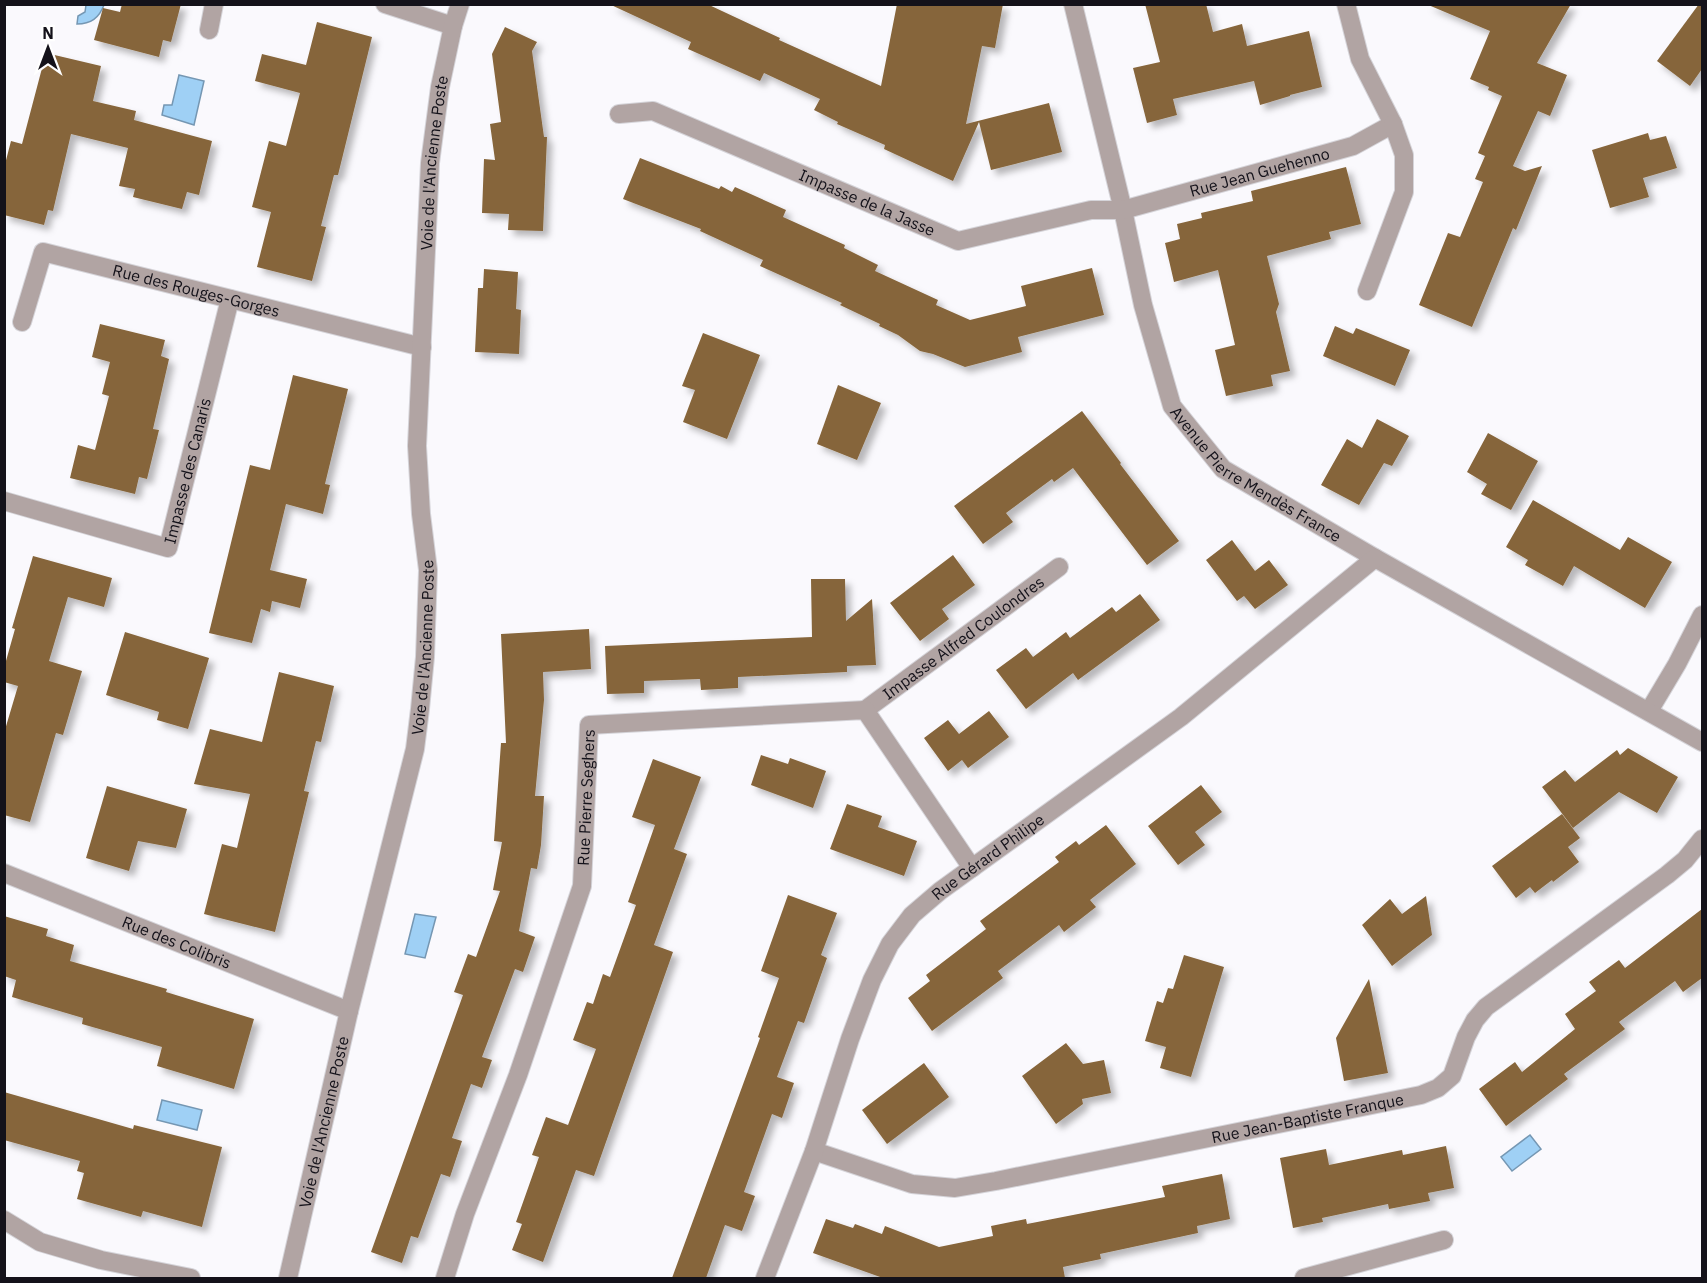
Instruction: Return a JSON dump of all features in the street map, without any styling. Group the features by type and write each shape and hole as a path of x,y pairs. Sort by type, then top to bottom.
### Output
{"street":[{"path":"209,30 214,4"},
{"path":"385,4 453,26"},
{"name":"Voie de l'Ancienne Poste","path":"288,1278 349,1011 415,750 425,657 428,570 421,514 417,446 430,163 440,87 460,4"},
{"name":"Avenue Pierre Mendès France","path":"1073,4 1123,210 1143,304 1172,406 1223,469 1375,558 1702,742"},
{"path":"1346,4 1360,59 1393,124 1404,155 1404,192 1366,291"},
{"name":"Impasse de la Jasse","path":"619,114 653,111 958,241 1091,210 1123,210"},
{"name":"Rue Jean Guehenno","path":"1123,210 1353,146 1393,124"},
{"name":"Rue des Rouges-Gorges","path":"22,322 43,252 422,347"},
{"name":"Impasse des Canaris","path":"4,501 168,548 230,299"},
{"name":"Rue Gérard Philipe","path":"765,1278 814,1151 850,1039 872,980 890,944 912,915 940,891 1181,717 1375,558"},
{"name":"Impasse Alfred Coulondres","path":"865,710 1059,567"},
{"path":"1649,711 1702,615"},
{"path":"865,710 972,868"},
{"name":"Rue Pierre Seghers","path":"446,1278 465,1214 518,1075 582,886 589,725 865,710"},
{"name":"Rue Jean-Baptiste Franque","path":"814,1151 912,1184 955,1188 1421,1095 1438,1088 1452,1076 1466,1037 1486,1006 1667,874 1685,860 1702,839"},
{"name":"Rue des Colibris","path":"4,873 349,1011"},
{"path":"4,1220 40,1242 101,1260 191,1278"},
{"path":"1304,1278 1444,1240"}],"water":[{"path":"86,5 104,5 94,19 77,24 78,16 85,12"},
{"path":"179,75 204,81 194,125 162,115 164,105 172,105"},
{"path":"415,914 436,917 425,958 405,954"},
{"path":"162,1100 202,1110 197,1130 157,1120"},
{"path":"1530,1135 1541,1149 1512,1171 1501,1157"}],"building":[{"path":"122,4 181,4 171,42 163,40 159,57 94,40 103,8 120,12"},
{"path":"609,4 707,4 780,38 779,40 881,86 897,4 1003,4 995,48 982,46 966,124 1049,103 1062,152 991,170 979,122 953,181 884,149 885,145 837,124 838,122 814,110 820,99 764,73 760,81 688,49 691,42"},
{"path":"1145,4 1206,4 1213,32 1242,24 1247,46 1309,31 1322,87 1260,105 1254,81 1173,99 1177,115 1147,123 1133,68 1160,62"},
{"path":"1426,4 1571,4 1537,63 1567,75 1550,116 1538,111 1513,166 1525,171 1542,166 1516,230 1513,228 1472,327 1419,305 1448,233 1460,237 1483,182 1475,179 1485,156 1478,153 1502,96 1488,90 1489,87 1470,79 1490,31"},
{"path":"1699,4 1702,4 1702,69 1690,86 1657,61"},
{"path":"317,22 372,37 338,175 334,175 321,226 326,227 312,281 257,267 271,212 252,207 269,141 286,146 300,93 255,81 262,54 306,65"},
{"path":"505,27 537,42 532,51 544,137 547,137 543,231 508,230 509,214 482,213 484,159 495,160 490,124 501,122 492,54"},
{"path":"46,53 101,66 93,101 136,111 134,120 212,141 199,195 187,192 182,209 133,197 135,189 119,186 128,148 71,134 53,211 48,210 44,225 4,215 4,168 11,141 22,144"},
{"path":"1648,133 1650,140 1666,136 1677,168 1643,178 1649,197 1610,208 1592,150"},
{"path":"640,158 719,189 721,186 732,192 735,187 786,210 783,217 845,245 844,248 878,265 875,271 938,300 936,305 970,320 1026,306 1021,286 1092,268 1104,315 1018,337 1022,352 965,367 920,351 898,335 879,326 880,324 840,305 842,303 760,266 763,260 700,231 701,229 623,199"},
{"path":"1346,167 1361,224 1329,232 1331,239 1267,256 1279,304 1276,312 1290,371 1271,375 1273,386 1226,396 1215,350 1235,345 1218,270 1174,282 1165,243 1180,239 1177,224 1202,218 1201,213 1253,201 1251,191"},
{"path":"484,269 518,272 516,309 521,310 519,354 475,352 478,288 483,288"},
{"path":"100,324 165,340 161,356 169,359 153,429 159,430 147,479 139,477 135,494 70,478 78,445 95,450 109,396 102,394 110,362 92,357"},
{"path":"1335,326 1353,334 1356,328 1410,350 1395,386 1323,356"},
{"path":"703,333 760,355 727,439 683,422 695,390 682,386"},
{"path":"293,375 348,389 325,484 330,485 323,514 286,504 270,570 307,579 300,608 272,601 270,612 261,609 252,643 209,633 250,465 270,470"},
{"path":"838,385 881,403 857,460 817,444"},
{"path":"1082,411 1179,541 1147,565 1073,468 1054,482 1052,479 1006,513 1013,522 983,544 954,506"},
{"path":"1377,419 1409,436 1392,466 1384,463 1359,505 1321,485 1347,439 1362,448"},
{"path":"1488,433 1538,461 1511,510 1481,494 1487,484 1467,472"},
{"path":"1533,500 1620,550 1628,537 1672,562 1645,608 1574,566 1563,586 1525,565 1528,560 1506,547"},
{"path":"1232,540 1255,571 1269,560 1288,585 1255,609 1244,596 1237,601 1206,560"},
{"path":"953,555 975,585 942,609 949,619 920,641 890,603"},
{"path":"33,556 112,578 104,607 68,597 49,661 82,671 63,735 56,733 30,822 4,815 4,733 18,686 4,682 4,668 15,629 12,628"},
{"path":"811,579 845,579 846,621 872,599 876,665 847,666 847,672 738,677 738,688 701,690 700,679 644,681 644,693 607,694 605,646 812,637"},
{"path":"1140,594 1160,620 1078,680 1073,673 1026,709 996,670 1026,648 1033,657 1066,632 1070,638 1112,607 1116,612"},
{"path":"589,629 591,669 543,672 544,700 535,796 544,796 541,845 537,869 531,868 519,931 535,937 523,972 515,969 482,1057 492,1060 482,1088 471,1084 452,1138 462,1141 450,1177 441,1174 418,1238 411,1236 402,1263 371,1252 463,995 454,992 468,954 476,957 500,891 493,890 502,842 494,841 501,743 506,743 501,634"},
{"path":"125,632 209,658 188,729 157,720 159,712 106,695"},
{"path":"279,672 334,686 321,742 316,741 304,791 309,792 275,932 204,914 222,844 237,848 250,794 194,784 210,729 262,742"},
{"path":"989,711 1009,737 968,768 962,760 948,771 924,738 948,720 959,734"},
{"path":"1628,748 1678,777 1657,813 1619,792 1573,828 1542,787 1565,770 1575,782 1617,750 1620,755"},
{"path":"761,755 788,764 790,758 826,771 813,808 751,785"},
{"path":"653,759 701,777 674,849 687,854 654,945 673,952 594,1176 576,1170 543,1262 512,1250 522,1224 516,1222 539,1157 532,1155 546,1117 568,1125 596,1049 573,1040 587,1002 593,1004 603,974 610,977 636,905 628,902 655,825 632,817"},
{"path":"1201,785 1222,812 1195,832 1205,845 1178,865 1148,826"},
{"path":"107,786 187,809 176,848 138,841 129,871 86,858"},
{"path":"847,804 882,816 878,827 917,841 904,876 830,849"},
{"path":"1562,814 1580,838 1568,847 1579,862 1535,893 1530,887 1516,898 1492,866"},
{"path":"1106,825 1136,864 1090,900 1096,907 1064,932 1059,925 998,971 1003,978 932,1031 908,998 930,981 926,975 986,929 980,921 1059,862 1055,857 1076,841 1079,845"},
{"path":"788,895 837,913 821,955 827,958 804,1023 798,1021 777,1077 794,1083 782,1118 772,1114 744,1192 755,1196 742,1231 725,1225 706,1278 672,1278 760,1038 758,1037 779,978 761,971"},
{"path":"1426,896 1432,935 1392,966 1362,925 1390,899 1402,914"},
{"path":"1702,909 1702,978 1683,992 1675,981 1619,1022 1625,1029 1564,1074 1568,1079 1506,1126 1479,1089 1515,1062 1522,1072 1575,1029 1565,1014 1596,991 1589,982 1619,960 1625,968"},
{"path":"4,916 48,929 46,936 74,945 70,961 167,989 166,992 254,1019 234,1089 157,1066 162,1047 82,1024 83,1018 12,997 16,980 4,976"},
{"path":"1184,955 1224,967 1191,1077 1160,1068 1166,1047 1145,1041 1157,1001 1163,1003 1168,988 1173,989"},
{"path":"1369,979 1388,1073 1344,1081 1336,1038"},
{"path":"1066,1043 1083,1064 1104,1060 1111,1093 1082,1099 1083,1104 1056,1124 1022,1076"},
{"path":"924,1063 949,1097 887,1144 862,1110"},
{"path":"4,1092 133,1129 134,1125 222,1147 202,1227 143,1211 141,1217 77,1199 84,1173 77,1171 80,1161 4,1140"},
{"path":"1446,1146 1454,1188 1428,1193 1430,1201 1389,1209 1388,1204 1322,1218 1323,1222 1293,1228 1280,1158 1326,1149 1329,1165 1402,1150 1403,1155"},
{"path":"1222,1174 1230,1219 1197,1226 1198,1233 1100,1254 1101,1259 1063,1267 1065,1278 883,1278 813,1253 826,1219 853,1228 855,1224 882,1234 885,1226 939,1247 993,1236 991,1226 1026,1219 1027,1224 1165,1197 1162,1186"}]}
